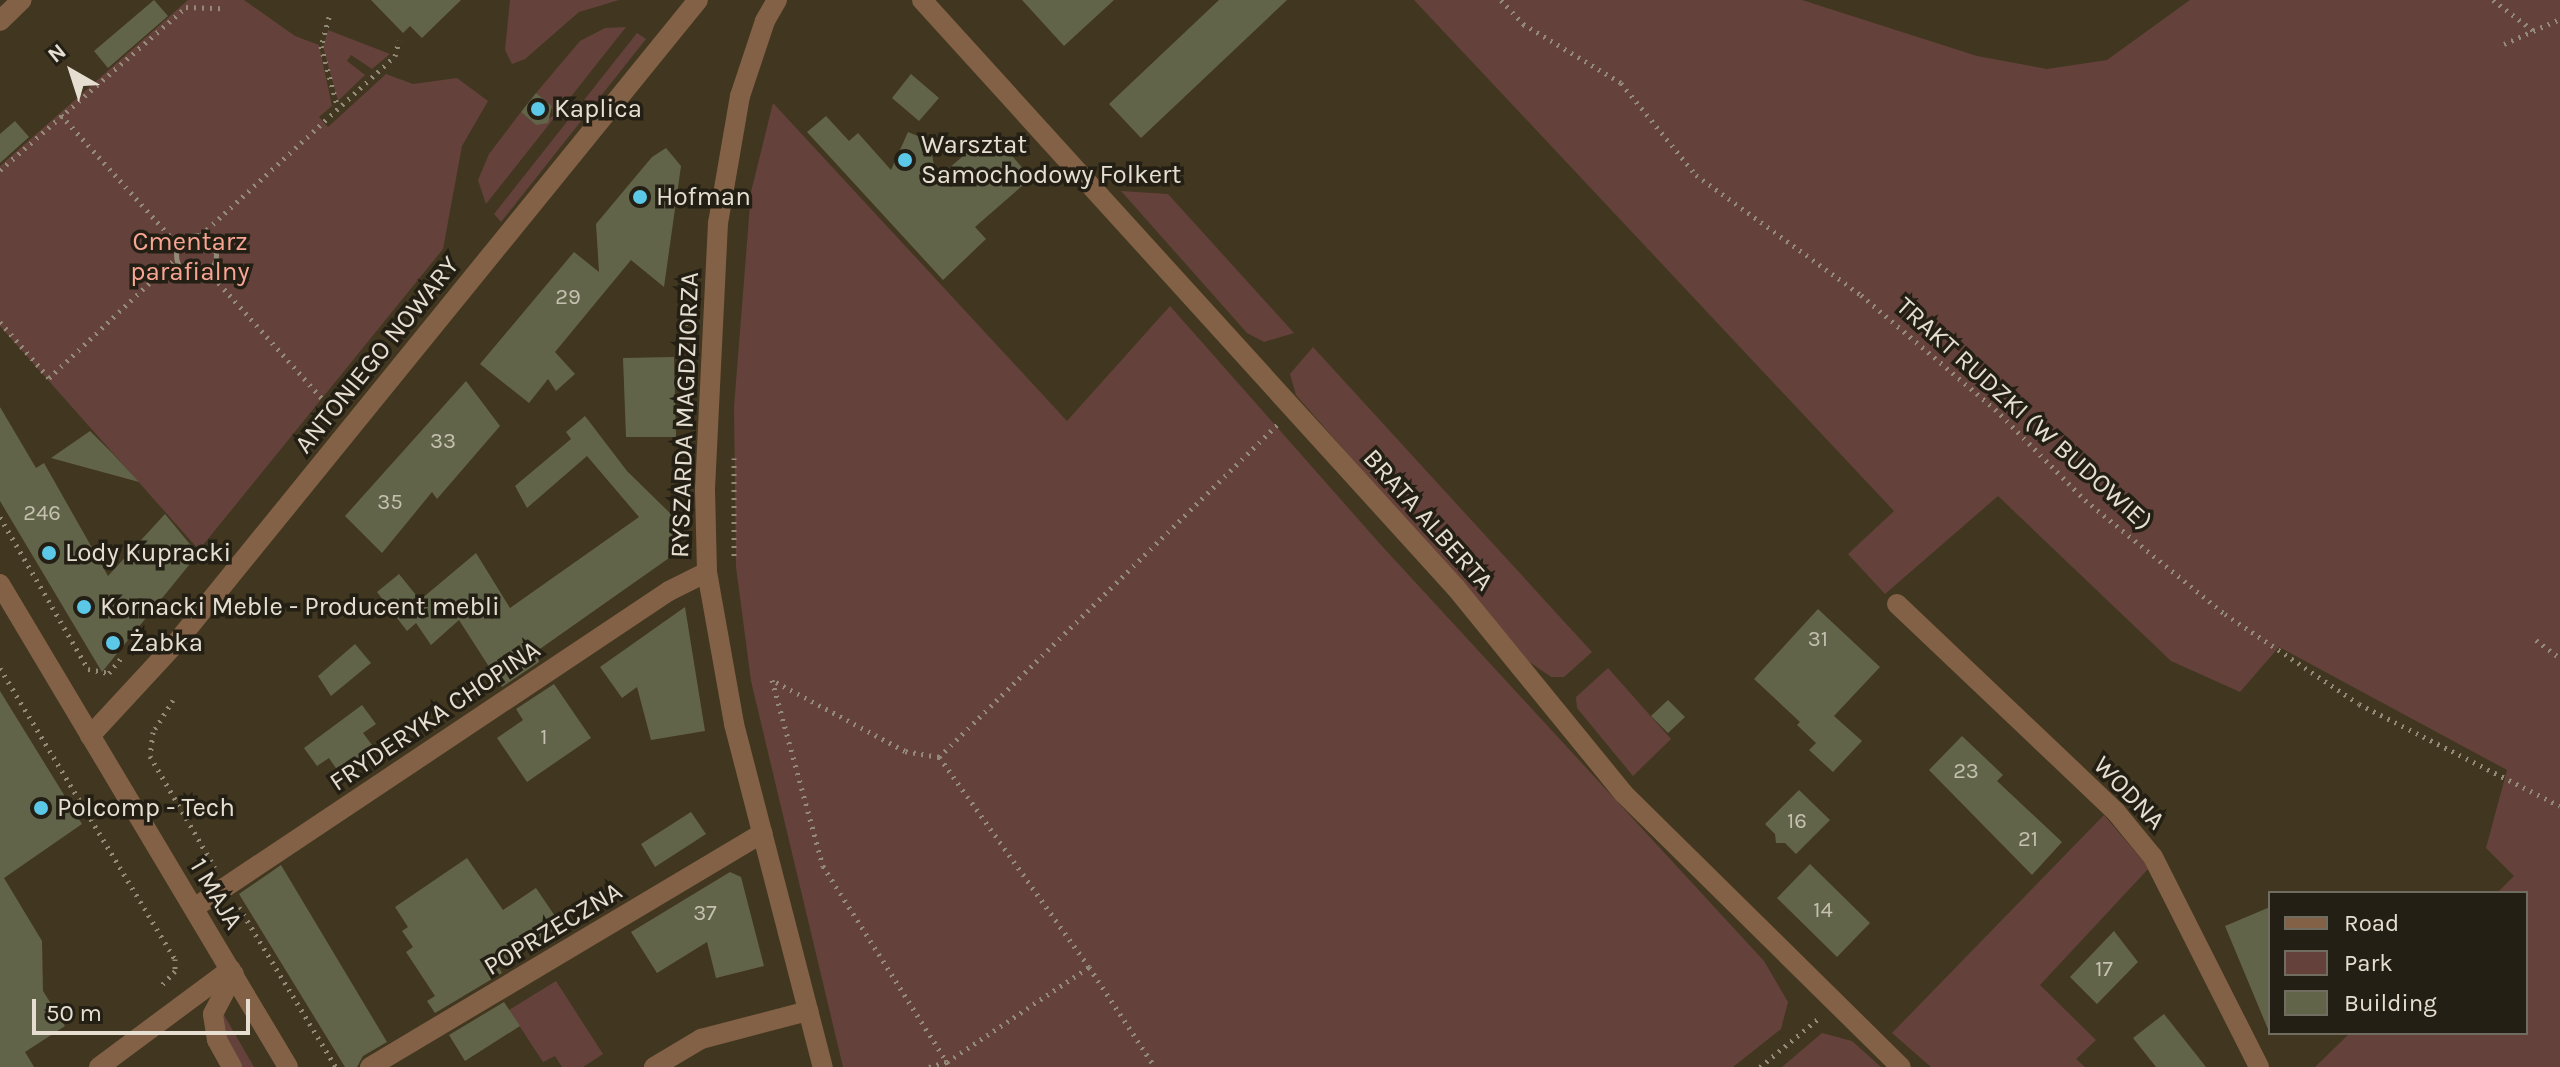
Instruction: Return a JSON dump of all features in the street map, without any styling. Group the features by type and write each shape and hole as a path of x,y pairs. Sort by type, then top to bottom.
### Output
{"street":[{"path":"0,21 22,0"},
{"name":"ANTONIEGO NOWARY","path":"90,736 176,643 698,0"},
{"name":"RYSZARDA MAGDZIORZA","path":"777,0 765,21 740,96 718,223 705,490 707,572 734,724 823,1067"},
{"name":"BRATA ALBERTA","path":"922,0 1456,588 1623,793 1834,1006 1901,1067"},
{"name":"FRYDERYKA CHOPINA","path":"194,908 669,591 707,572"},
{"name":"1 MAJA","path":"0,584 288,1067"},
{"name":"WODNA","path":"1897,604 2116,812 2153,857 2259,1067"},
{"name":"POPRZECZNA","path":"370,1067 762,833"},
{"path":"99,1067 232,971"},
{"path":"232,971 213,1014 217,1040 232,1067"},
{"path":"654,1067 701,1039 808,1011"}],"path":[{"name":"TRAKT RUDZKI (W BUDOWIE)","path":"1501,0 1523,24 1621,83 1696,175 1861,295 1995,409 2085,500 2225,614 2359,704 2560,806"},
{"path":"2493,0 2534,31"},
{"path":"0,170 60,114 186,7 221,8"},
{"path":"329,17 321,46 338,109"},
{"path":"2504,44 2560,19"},
{"path":"0,322 49,378 176,258 178,245 188,236 201,235 395,56 399,41"},
{"path":"60,114 178,245"},
{"path":"176,258 189,274 208,271 216,260 215,248 201,235"},
{"path":"208,271 325,402"},
{"path":"683,387 687,307"},
{"path":"939,757 1293,410"},
{"path":"734,447 734,569"},
{"path":"0,517 88,669 109,673 121,658"},
{"path":"2536,640 2560,658"},
{"path":"0,668 175,959 175,971 162,985"},
{"path":"949,1064 823,866 772,680 905,751 939,757 1089,967 1155,1067"},
{"path":"929,1067 949,1064 1089,967"},
{"path":"1760,1067 1834,1006"}],"green space":[{"name":"Cmentarz parafialny","path":"188,0 244,0 295,36 319,45 332,106 319,117 328,127 386,74 413,84 457,78 488,101 462,146 443,249 199,550 0,326 0,166"},
{"path":"510,0 619,0 579,12 525,59 512,64 505,50"},
{"path":"1414,0 1802,0 1977,56 2047,69 2107,60 2190,0 2560,0 2560,1067 2315,1067 2348,1035 2528,1035 2528,891 2499,891 2514,876 2486,848 2507,770 2279,647 2240,692 2171,661 1998,496 1885,594 1848,554 1894,511"},
{"path":"626,27 486,204 478,180 489,154 521,112 536,125 553,116 552,106 536,93 580,41 605,28"},
{"path":"328,30 390,54 372,69 351,55 347,61 365,75 338,101 323,47"},
{"path":"637,33 646,39 501,222 494,214"},
{"path":"773,103 1067,421 1170,306 1381,545 1764,961 1788,1002 1781,1029 1733,1067 843,1067 751,681 736,567 734,407 751,192"},
{"path":"1121,191 1168,194 1294,333 1264,342 1247,333"},
{"path":"1313,347 1592,652 1564,677 1551,677 1528,661 1296,395 1290,374"},
{"path":"1608,668 1671,739 1633,776 1577,708 1576,697"},
{"path":"2104,815 2149,868 2040,985 2096,1040 2076,1059 2085,1067 1931,1067 1892,1033"},
{"path":"556,981 603,1054 583,1067 562,1067 555,1056 543,1062 509,1010"},
{"path":"220,1013 254,1067 240,1067 228,1047"},
{"path":"1822,1033 1852,1041 1881,1067 1782,1067"}],"building":[{"path":"154,0 168,16 108,68 94,51"},
{"path":"371,0 461,0 422,38 410,26 403,33"},
{"path":"1022,0 1114,0 1064,46"},
{"path":"1219,0 1287,0 1141,138 1109,104"},
{"path":"911,74 939,98 919,121 892,98"},
{"name":"Kaplica","path":"536,93 552,106 548,123 536,125 521,112"},
{"path":"826,116 849,141 858,133 891,170 908,132 930,141 936,179 969,151 974,156 996,137 1031,178 975,227 986,239 943,280 807,132"},
{"path":"15,121 29,137 0,163 0,134"},
{"path":"666,148 681,166 664,287 631,260 555,352 575,374 556,391 548,379 529,403 480,364 574,252 599,272 596,224 652,157"},
{"path":"674,357 676,437 626,437 623,358"},
{"path":"466,381 500,426 437,499 432,492 382,553 345,516"},
{"path":"0,407 36,468 44,463 108,576 165,514 198,554 102,672 0,501"},
{"path":"585,416 627,471 677,520 679,551 537,651 539,662 502,687 459,620 431,645 416,623 407,631 377,592 399,574 420,600 476,553 510,608 639,517 587,456 527,508 515,486 571,439 566,432"},
{"path":"90,431 112,453 139,482 51,458"},
{"path":"685,607 705,731 651,740 637,687 622,698 600,667"},
{"path":"1818,609 1880,667 1834,716 1862,741 1833,772 1809,750 1816,743 1797,725 1800,722 1754,679"},
{"path":"355,644 371,663 331,696 318,676"},
{"path":"554,684 591,738 527,782 497,738 523,720 516,709"},
{"path":"0,691 82,824 4,878 42,941 43,991 65,1026 25,1052 34,1067 0,1067"},
{"path":"1668,700 1685,717 1668,733 1651,716"},
{"path":"362,705 376,724 363,733 375,749 340,774 329,758 317,766 304,748"},
{"path":"1962,736 2003,775 1997,781 2062,842 2032,875 1929,770"},
{"path":"1799,790 1830,820 1796,854 1785,843 1776,843 1775,834 1765,824"},
{"path":"691,812 706,834 655,867 641,844"},
{"path":"467,858 503,910 536,888 561,925 498,966 502,973 435,1013 427,1001 435,996 406,952 413,947 402,931 408,927 395,907"},
{"path":"1810,864 1870,923 1837,957 1777,898"},
{"path":"281,865 387,1042 363,1056 357,1067 345,1067 239,894"},
{"path":"730,872 741,877 764,966 716,978 707,942 657,973 631,932"},
{"path":"2268,908 2268,1029 2225,926"},
{"path":"2114,931 2138,962 2097,1004 2070,977"},
{"path":"504,1002 520,1026 465,1061 449,1035"},
{"path":"2164,1014 2206,1067 2156,1067 2133,1038"}],"place":[{"name":"Kaplica","path":"538,109"},
{"name":"Warsztat Samochodowy Folkert","path":"905,160"},
{"name":"Hofman","path":"640,197"},
{"name":"Lody Kupracki","path":"49,553"},
{"name":"Kornacki Meble - Producent mebli","path":"84,607"},
{"name":"Żabka","path":"113,643"},
{"name":"Polcomp - Tech","path":"41,808"}]}
